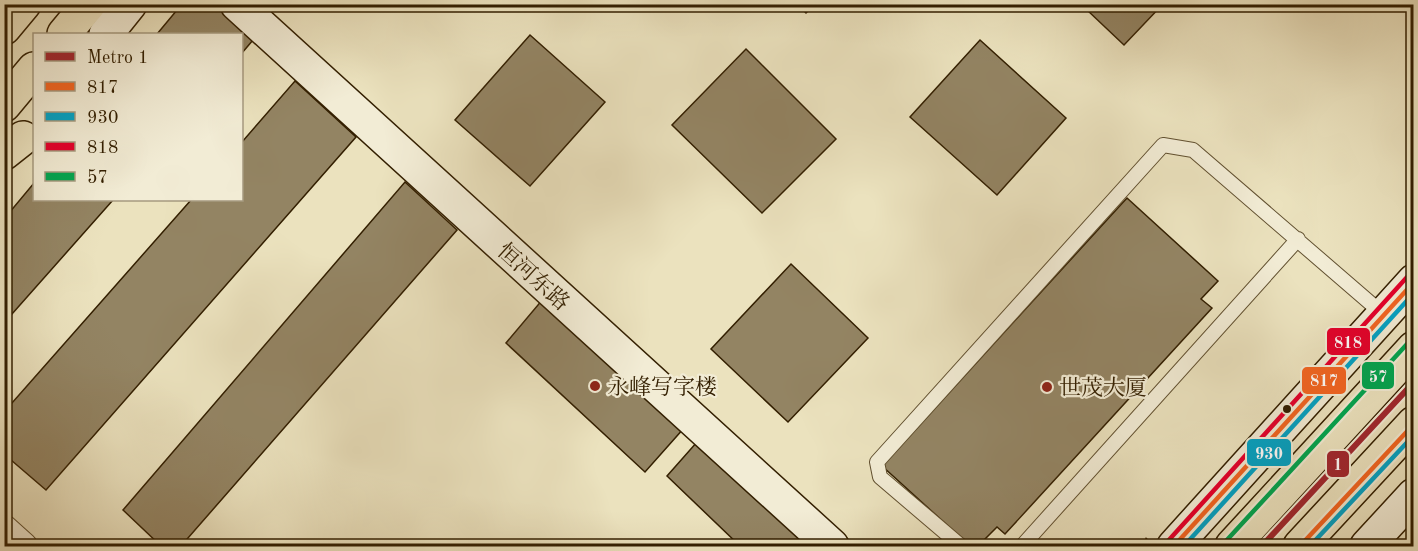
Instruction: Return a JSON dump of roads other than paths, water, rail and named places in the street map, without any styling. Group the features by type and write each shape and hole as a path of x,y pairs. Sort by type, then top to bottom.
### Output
{"highway":[{"path":"4,28 24,4"},
{"path":"65,33 89,4"},
{"path":"4,105 33,70"},
{"path":"1233,546 1413,348"},
{"path":"1300,546 1413,423"}],"street":[{"path":"107,33 130,4"},
{"name":"恒河东路","path":"237,4 832,546"},
{"path":"1174,546 1413,281"},
{"path":"1366,546 1413,495"},
{"path":"4,528 24,546"}],"lane":[{"path":"961,546 880,477 877,462 1163,145 1193,150 1383,314"},
{"path":"1022,546 1298,239"}],"metro line":[{"name":"1","path":"1262,546 1414,382"}],"place":[{"name":"永峰写字楼","path":"595,386"},
{"name":"世茂大厦","path":"1047,387"}]}
